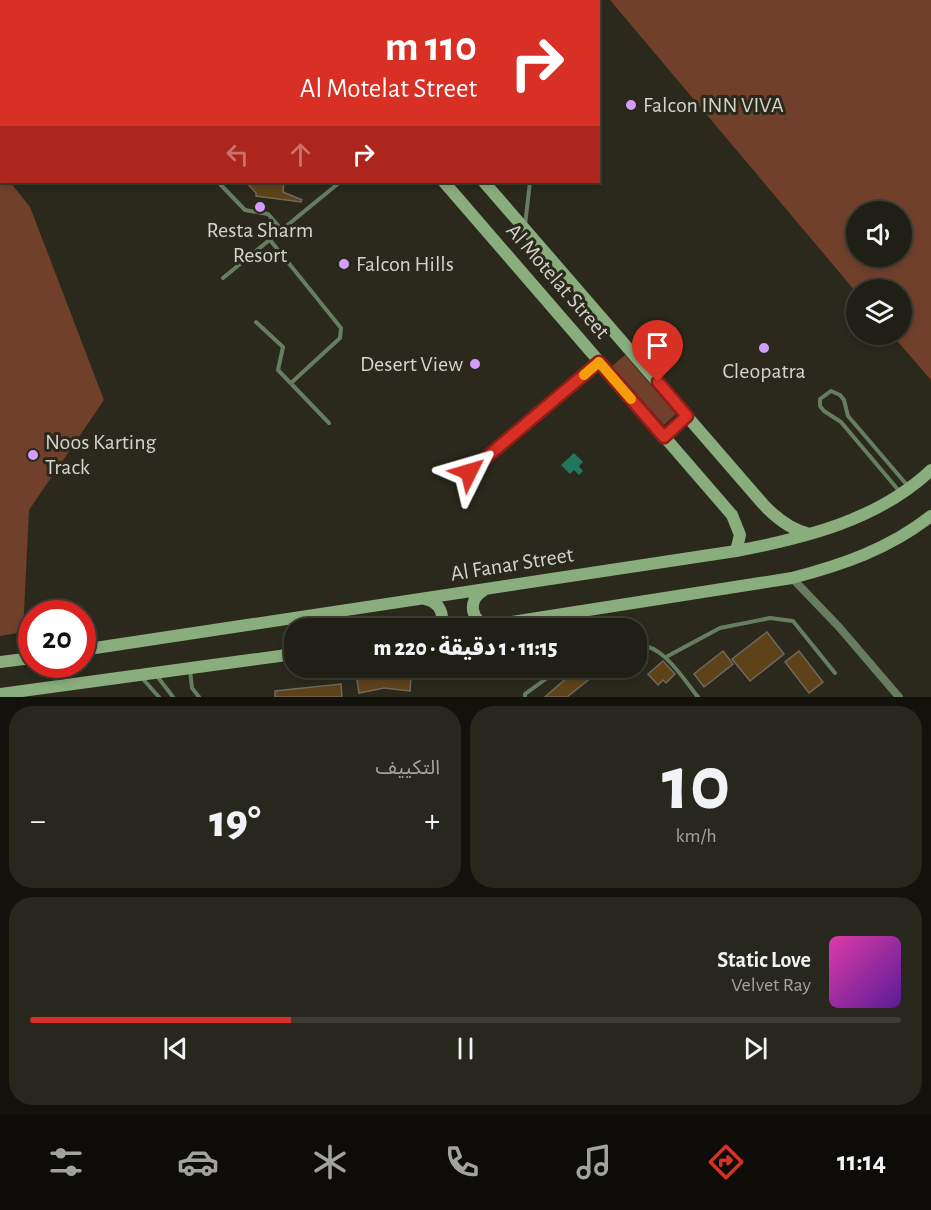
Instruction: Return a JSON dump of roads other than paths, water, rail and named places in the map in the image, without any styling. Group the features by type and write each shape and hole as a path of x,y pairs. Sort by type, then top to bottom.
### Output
{"main road":[{"name":"Al Motelat Street","path":"445,183 732,515 740,535 736,551"},
{"name":"Al Motelat Street","path":"485,183 772,513 793,527 810,534"},
{"path":"664,437 687,416"},
{"name":"Al Fanar Street","path":"96,648 774,544 850,521 905,491 931,470"},
{"path":"540,618 792,578 873,552 905,535 931,516"},
{"path":"476,618 472,610 473,600 484,590"},
{"path":"425,599 435,602 441,610 442,618"},
{"path":"0,694 284,655"},
{"path":"0,662 18,660"}],"street":[{"path":"792,578 839,627 899,697"}],"lane":[{"path":"219,183 245,210 268,214 282,230"},
{"path":"223,279 339,183"},
{"path":"525,228 530,183"},
{"path":"270,240 341,328 340,338 291,383"},
{"path":"256,322 283,347 278,370 329,423"},
{"path":"469,472 599,362"},
{"path":"827,392 836,393 844,400 848,416 905,491 841,422 828,415 820,406 820,399 827,392"},
{"path":"666,657 720,628 770,618 793,621 835,673"},
{"path":"647,647 666,657 698,697"},
{"path":"190,668 192,688 199,697"},
{"path":"154,673 173,697"},
{"path":"139,675 159,697"},
{"path":"525,697 525,694 547,678"}],"place":[{"name":"Falcon INN VIVA","path":"631,105"},
{"name":"Resta Sharm Resort","path":"260,207"},
{"name":"Falcon Hills","path":"344,264"},
{"name":"Cleopatra","path":"764,348"},
{"name":"Desert View","path":"475,364"},
{"name":"Noos Karting Track","path":"33,455"}]}
